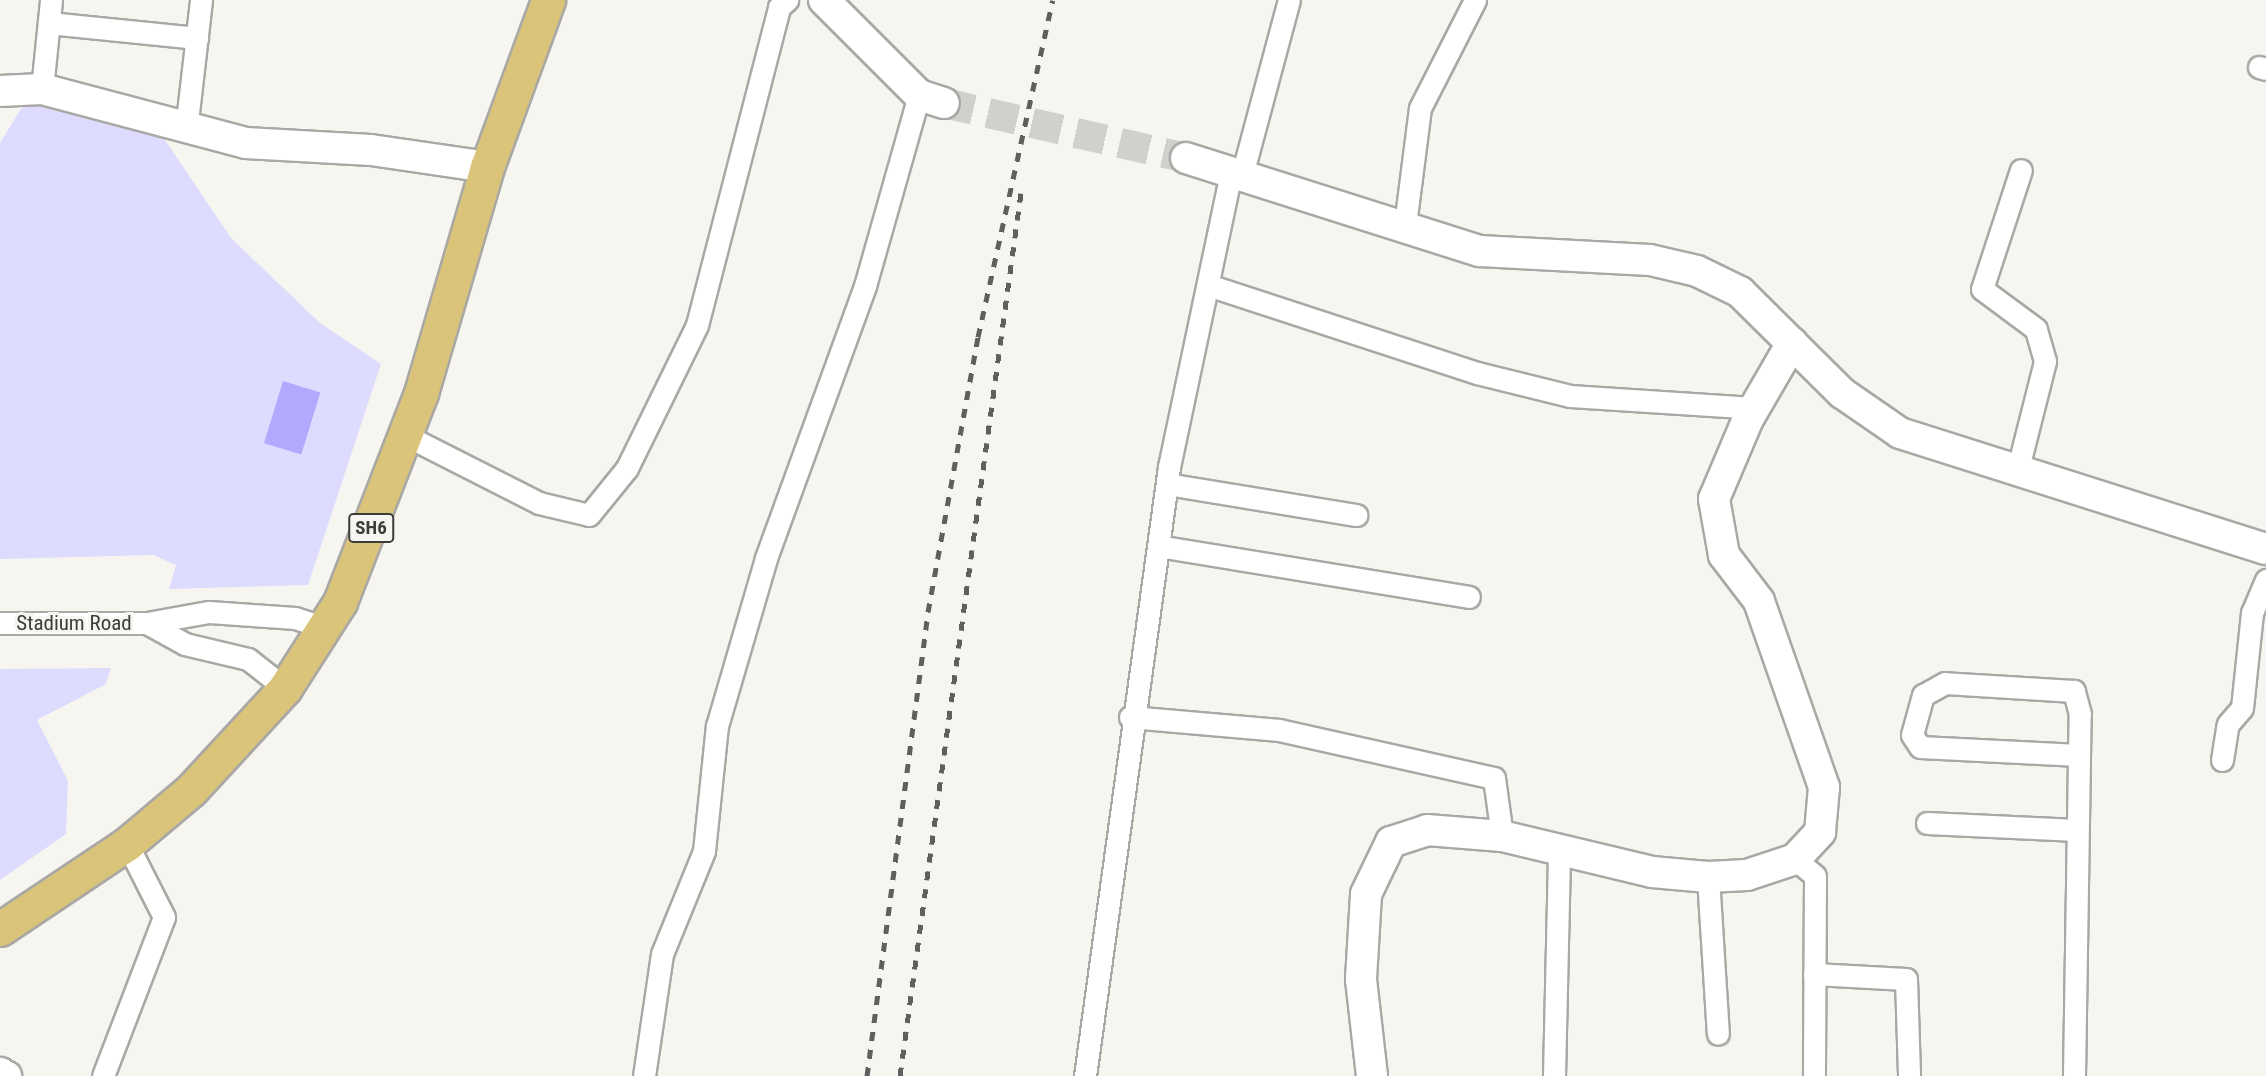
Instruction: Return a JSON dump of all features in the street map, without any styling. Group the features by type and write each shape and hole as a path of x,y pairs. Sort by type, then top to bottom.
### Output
{"main road":[{"path":"0,929 127,845 191,790 278,680 316,625 350,536 480,165 532,0"},
{"name":"SH6","path":"316,625 405,435 480,165 548,0"},
{"path":"0,909 151,801 278,680"}],"street":[{"path":"42,89 51,0"},
{"path":"187,130 201,0"},
{"path":"405,435 539,503 589,515 627,468 697,326 779,8 787,0"},
{"path":"644,1076 663,954 704,851 717,726 766,558 931,99 824,0"},
{"path":"1085,1076 1130,717 1167,484 1208,285 1237,174 1289,0"},
{"path":"1405,225 1420,108 1475,0"},
{"path":"49,23 197,38"},
{"path":"0,91 42,89 187,130 246,143 480,165"},
{"path":"1186,158 1405,225 1430,240 1480,251 1650,260 1697,271 1740,292 1842,393 1900,433 2266,549"},
{"path":"2017,472 2045,361 2036,329 1982,289 2021,170"},
{"path":"1208,285 1477,373 1570,396 1758,408"},
{"path":"1372,1076 1361,979 1366,894 1391,842 1427,830 1502,836 1651,872 1708,877 1747,875 1796,859 1820,832 1824,787 1759,601 1724,555 1714,499 1792,343"},
{"path":"1167,484 1356,515"},
{"path":"1158,546 1469,597"},
{"path":"2222,760 2228,724 2242,708 2252,613 2266,580"},
{"name":"Stadium Road","path":"0,623 147,623 209,612 316,625"},
{"path":"147,623 185,644 248,659 278,680"},
{"path":"2074,1076 2079,755 2074,691 1944,683 1923,695 1912,735 1920,747 2079,755"},
{"path":"1130,717 1279,730 1494,778 1502,836"},
{"path":"1927,823 2077,830"},
{"path":"103,1076 164,917 127,845"},
{"path":"1554,1076 1559,851"},
{"path":"1796,859 1815,876 1814,1076"},
{"path":"1708,877 1718,1034"},
{"path":"1814,974 1906,979 1909,1076"},
{"path":"0,1073 6,1076"}],"shaded area":[{"path":"30,94 159,131 231,238 320,323 381,364 308,585 169,589 176,565 153,555 0,559 0,143"},
{"path":"283,381 320,392 301,455 264,443"},
{"path":"111,668 106,684 37,720 68,781 66,834 0,880 0,669"}],"tunnel":[{"path":"944,103 1186,158"}],"railway":[{"path":"867,1076 928,612 978,337 1053,0"},
{"path":"900,1076 1022,185"}]}
